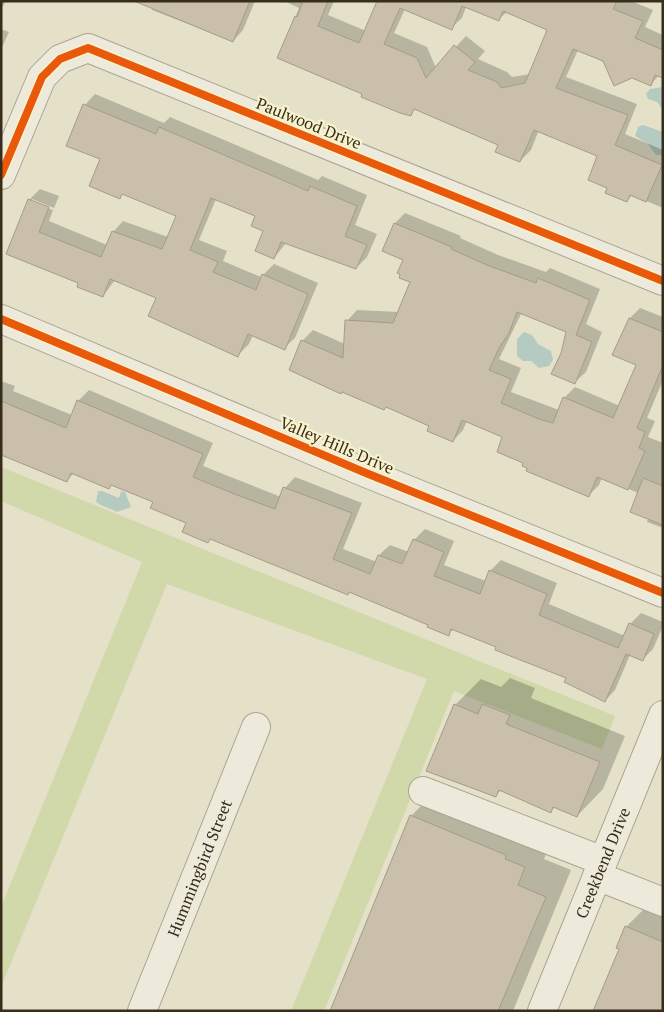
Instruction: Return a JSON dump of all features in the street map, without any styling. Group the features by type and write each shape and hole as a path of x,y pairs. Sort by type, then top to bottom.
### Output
{"street":[{"name":"Paulwood Drive","path":"3,172 42,77 60,59 88,48 663,281"},
{"name":"Valley Hills Drive","path":"1,319 366,473 663,593"},
{"name":"Creekbend Drive","path":"542,1011 600,868 655,757 663,715"},
{"name":"Hummingbird Street","path":"142,1011 256,727"},
{"path":"423,791 600,868 663,902"}],"green space":[{"path":"1,467 615,716 602,749 454,691 324,1011 291,1011 427,679 167,584 1,987 1,907 142,562 1,501"}],"shaded area":[{"path":"663,87 663,110 657,102 648,99 646,94 650,89"},
{"path":"643,125 663,132 663,155 656,155 648,144 635,136 638,127"},
{"path":"524,332 532,335 538,344 551,351 553,360 549,366 539,368 531,361 523,361 517,356 517,339"},
{"path":"98,491 119,498 121,491 125,492 131,507 117,512 101,505 96,502"}],"building":[{"path":"134,1 250,1 233,42"},
{"path":"303,1 328,1 318,26 359,43 377,1 617,1 613,9 643,21 635,38 663,50 663,78 655,75 651,86 632,78 614,86 603,61 573,49 556,88 628,115 615,145 662,165 646,202 630,195 627,202 605,193 607,188 588,180 597,156 534,130 520,162 495,152 498,145 414,109 411,116 400,113 361,97 362,94 277,58 295,16 297,17","holes":["462,6 499,21 503,11 547,30 525,83 501,88 497,82 468,70 475,62 454,45 426,78 417,58 384,44 400,8 452,30"]},
{"path":"83,104 156,134 159,127 308,191 310,186 357,206 345,236 367,245 356,269 281,242 274,259 255,251 263,231 251,226 255,216 211,198 190,250 218,262 213,272 256,290 262,274 308,294 285,350 248,334 238,357 148,316 156,298 110,279 103,297 77,287 78,283 6,254 28,199 49,207 39,232 101,257 112,231 162,249 176,216 122,194 120,199 89,186 100,159 66,146"},
{"path":"394,223 452,247 451,249 487,265 536,283 538,278 590,300 576,335 592,342 575,384 551,374 561,353 566,332 517,312 509,333 499,348 489,370 511,379 501,403 539,419 553,423 563,397 613,418 636,365 612,355 629,318 663,332 663,365 637,428 645,432 639,448 645,451 628,490 597,477 589,497 526,471 527,468 522,466 523,463 497,452 502,437 462,420 453,442 427,431 429,426 386,407 384,410 342,392 341,394 289,370 301,340 343,358 345,320 393,323 410,282 399,278 400,274 397,273 403,260 382,251"},
{"path":"77,400 203,454 193,477 275,509 283,487 352,513 333,559 370,574 378,555 402,564 413,539 444,552 434,576 480,594 489,570 547,594 539,615 618,648 629,623 654,634 643,661 626,654 605,702 564,682 566,678 495,650 496,647 451,629 449,636 427,627 428,625 349,592 348,595 210,539 208,543 182,532 186,523 150,508 153,502 111,485 109,489 71,473 67,482 1,455 1,401 66,428"},
{"path":"643,478 663,486 663,525 630,512"},
{"path":"454,704 478,714 482,704 510,715 506,724 600,762 577,817 553,807 551,813 499,790 496,797 426,771"},
{"path":"410,815 506,855 505,859 525,867 518,885 546,897 498,1011 330,1011"},
{"path":"625,926 663,942 663,1011 593,1011 619,949 616,948"}],"cycle path":[{"path":"1,175 42,77 60,59 88,48 663,281"},
{"path":"1,319 366,473 663,593"}]}
